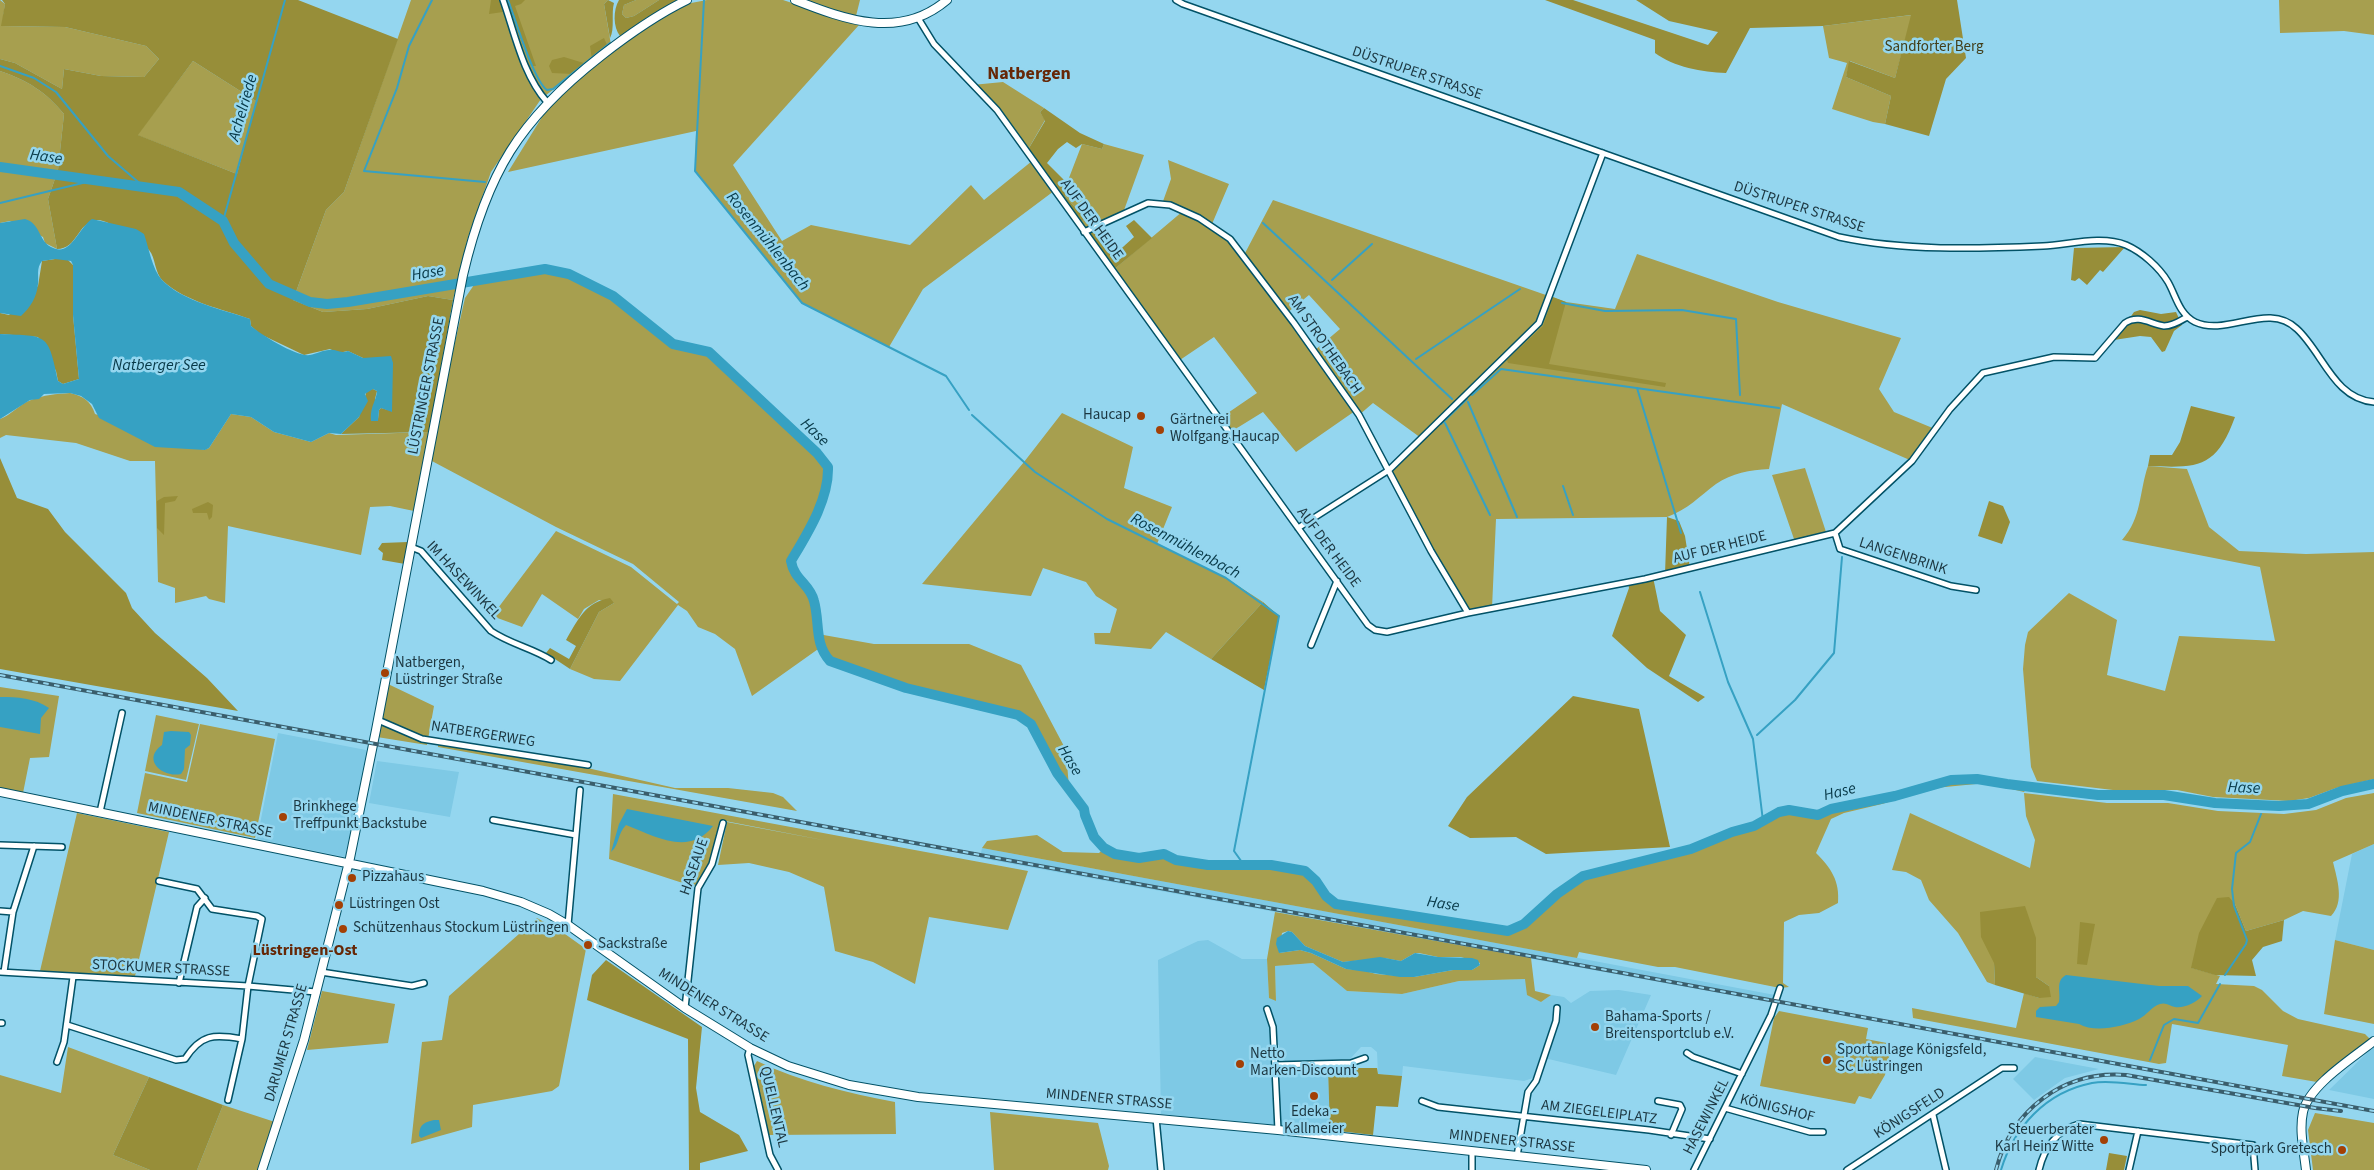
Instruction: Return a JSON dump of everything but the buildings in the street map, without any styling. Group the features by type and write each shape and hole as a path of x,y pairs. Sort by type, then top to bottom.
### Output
{"main road":[{"name":"LÜSTRINGER STRASSE","path":"348,863 378,720 458,297 477,221 495,176 513,146 548,102 621,40 648,21 687,0"},
{"path":"795,0 838,16 874,24 896,23 918,18 946,0"},
{"name":"MINDENER STRASSE","path":"0,792 504,896 538,909 568,925 685,1008 750,1048 815,1076 883,1092 1019,1107 1278,1130 1646,1170"},
{"name":"DARUMER STRASSE","path":"262,1170 302,1049 348,863"},
{"path":"2306,1170 2302,1125 2306,1102 2320,1086 2374,1041"}],"street":[{"path":"503,0 529,74 540,93 548,102"},
{"name":"DÜSTRUPER STRASSE","path":"1176,0 1192,8 1839,237 1870,244 1980,247 2114,242 2139,252 2154,265 2167,281 2187,317"},
{"name":"AUF DER HEIDE","path":"918,18 934,44 997,110 1368,625 1375,630 1387,632 1468,613 1645,579 1835,533 1912,461 1950,409 1982,373 2054,357 2095,358 2125,323 2131,319 2139,319 2165,326 2187,317"},
{"path":"1298,528 1389,470 1539,323 1603,153"},
{"name":"AM STROTHEBACH","path":"1084,232 1148,203 1170,205 1212,224 1230,239 1294,323 1359,415 1431,551 1468,613"},
{"path":"2187,317 2207,325 2260,318 2283,320 2299,330 2340,386 2360,400 2374,402"},
{"name":"LANGENBRINK","path":"1835,533 1840,549 1951,586 1976,590"},
{"name":"IM HASEWINKEL","path":"411,546 421,551 492,631 500,637 539,652 551,660"},
{"path":"1311,645 1337,581"},
{"path":"100,812 122,712"},
{"name":"NATBERGERWEG","path":"378,720 422,738 588,764"},
{"path":"568,925 580,790"},
{"path":"493,820 576,835"},
{"name":"HASEAUE","path":"685,1008 698,888 712,864 722,823"},
{"path":"0,845 62,847"},
{"path":"2,972 13,912 34,846"},
{"path":"159,882 198,889 212,909 257,916 262,919 248,986 242,1039 228,1100"},
{"path":"179,983 197,907 204,898"},
{"path":"0,911 13,912"},
{"name":"STOCKUMER STRASSE","path":"2,972 248,986 316,992"},
{"path":"321,972 412,986 424,982"},
{"path":"57,1062 67,1025 74,977"},
{"name":"HASEWINKEL","path":"1694,1170 1771,1015 1780,988"},
{"path":"1516,1156 1528,1092 1536,1081 1556,1021 1557,1008"},
{"path":"1267,1009 1274,1027 1278,1130"},
{"path":"67,1025 176,1060 185,1059 198,1042 208,1037 218,1036 242,1039"},
{"name":"QUELLENTAL","path":"750,1048 748,1055 768,1146 778,1170"},
{"name":"HASEWINKEL","path":"1688,1053 1693,1057 1742,1074"},
{"path":"1275,1065 1351,1063 1365,1058"},
{"name":"KÖNIGSFELD","path":"1847,1170 2002,1068 2014,1068"},
{"name":"AM ZIEGELEIPLATZ","path":"1422,1101 1438,1107 1710,1139"},
{"name":"AM ZIEGELEIPLATZ","path":"1658,1101 1680,1105 1682,1109 1671,1134"},
{"name":"KÖNIGSHOF","path":"1725,1108 1810,1132 1822,1132"},
{"path":"1933,1115 1946,1170"},
{"path":"1156,1118 1161,1170"},
{"path":"2039,1170 2045,1153 2055,1137 2068,1127 2079,1124 2253,1145 2255,1170"},
{"path":"2129,1170 2138,1131"},
{"path":"1472,1151 1472,1170"}],"shaded area":[{"path":"0,0 5,4 2,26 65,27 146,46 159,59 144,77 101,76 64,69 62,89 15,63 0,59"},
{"path":"411,0 608,0 604,4 611,45 541,99 491,172 468,237 453,300 428,296 367,309 323,312 293,300 326,210 344,192"},
{"path":"636,0 659,0 634,16 626,18 622,14 624,5"},
{"path":"707,0 783,0 859,25 733,165 782,241 811,225 910,245 971,185 984,200 1032,161 1054,191 923,289 889,347 802,303 695,171 696,131 508,172 547,109 585,72 662,15 691,3"},
{"path":"802,0 860,0 855,20"},
{"path":"2279,0 2374,0 2374,35 2344,31 2280,33"},
{"path":"1912,15 1895,78 1850,61 1846,77 1891,96 1885,124 1832,109 1847,63 1829,58 1823,26"},
{"path":"193,61 256,101 237,174 137,135"},
{"path":"0,71 19,78 43,93 64,114 58,170 48,199 57,249 45,243 43,237 10,221 0,223"},
{"path":"1003,82 1044,108 1040,112 1045,120 1026,153 1016,136 972,85"},
{"path":"1082,144 1102,149 1104,144 1144,155 1123,213 1084,232 1078,224 1085,219 1065,196 1067,183"},
{"path":"1168,160 1229,184 1212,224 1244,255 1273,200 1566,302 1615,309 1637,254 1778,302 1901,338 1879,389 1894,412 1935,429 1912,461 1782,404 1769,469 1748,471 1728,477 1687,507 1667,517 1496,519 1492,608 1468,613 1389,470 1421,438 1373,403 1359,415 1355,411 1296,452 1263,412 1229,433 1219,419 1257,393 1214,337 1177,362 1112,271 1183,211 1162,204 1171,179","holes":["1309,295 1340,329 1314,351 1287,313"]},
{"path":"545,269 569,274 610,295 673,344 709,352 817,453 828,467 825,492 821,504 791,561 794,570 808,587 814,601 818,634 874,644 969,644 1021,665 1066,750 1069,788 1056,770 1034,730 1018,715 906,688 830,661 821,647 752,696 735,649 715,634 698,627 687,611 678,605 620,681 594,679 570,669 599,612 614,603 599,600 584,609 578,619 542,594 522,627 492,616 556,531 631,567 677,604 679,602 633,564 556,527 430,460 465,298 476,282"},
{"path":"70,393 86,400 95,414 204,450 209,448 231,414 251,417 274,432 311,442 329,433 336,435 429,432 414,511 390,506 370,507 361,555 228,526 225,603 209,599 206,596 175,603 175,588 158,582 155,461 130,461 76,443 6,435 0,438 0,419 23,404 41,397"},
{"path":"1062,413 1133,447 1124,488 1172,507 1157,544 1226,578 1263,602 1211,659 1166,632 1151,649 1095,644 1094,633 1110,633 1117,609 1096,596 1086,582 1043,568 1031,596 922,584 1024,462"},
{"path":"2148,466 2187,469 2209,527 2239,551 2306,554 2374,552 2374,779 2336,788 2309,798 2289,801 2213,797 2177,790 2113,790 2037,781 2031,767 2023,669 2025,645 2028,632 2069,593 2117,620 2107,675 2165,691 2179,636 2275,641 2260,567 2122,540 2137,514"},
{"path":"1805,468 1827,535 1795,542 1772,475"},
{"path":"388,684 434,706 427,745 377,737"},
{"path":"0,687 59,696 49,757 30,758 23,793 0,790"},
{"path":"156,715 199,724 186,780 145,771"},
{"path":"200,724 275,739 255,838 137,813 145,773 187,782"},
{"path":"278,733 366,750 367,753 345,857 257,839"},
{"path":"438,743 583,767 675,788 728,788 773,793 783,797 797,811 438,747"},
{"path":"377,761 459,772 450,817 369,803"},
{"path":"1977,779 2028,786 2024,792 1986,783 1935,788 1844,813 1831,819 1816,853 1826,864 1836,881 1838,903 1819,913 1799,915 1784,922 1783,983 1789,987 1780,988 1675,967 1658,967 1579,952 1577,958 982,848 987,841 1037,835 1063,852 1099,853 1104,848 1115,854 1139,858 1164,854 1176,860 1208,865 1271,865 1305,871 1316,881 1326,896 1336,904 1508,931 1524,924 1557,894 1581,878 1691,849 1732,832 1754,826 1779,812 1789,810 1818,815 1831,809 1895,796 1951,780"},
{"path":"2024,793 2107,803 2168,803 2218,811 2284,814 2316,810 2346,798 2374,793 2374,844 2333,862 2339,897 2338,904 2331,916 2303,911 2284,920 2246,931 2235,904 2192,968 2220,976 2216,984 2254,986 2262,990 2283,1011 2298,1019 2365,1034 2370,1039 2317,1082 2282,1076 2288,1045 2172,1024 2166,1063 2159,1064 1913,1018 1912,1008 2016,1028 2024,993 2039,998 2049,986 2036,977 2036,938 1994,963 1995,985 1987,982 1958,933 1929,900 1921,880 1906,872 1892,870 1910,813 2030,868 2035,840 2026,816"},
{"path":"613,794 1028,871 1008,930 929,917 915,984 873,962 835,951 824,887 789,872 749,863 718,865 727,822 828,841 720,820 709,863 695,887 609,859"},
{"path":"77,813 169,832 135,976 40,971"},
{"path":"2374,844 2374,950 2335,940 2352,854"},
{"path":"982,848 1775,995 1774,1003 980,858"},
{"path":"1275,912 1531,958 1535,991 1551,995 1541,1002 1527,995 1525,979 1459,981 1402,994 1347,991 1313,963 1275,966 1276,1001 1269,998 1267,959","holes":["1292,932 1305,946 1343,962 1384,958 1401,961 1415,953 1419,953 1438,957 1461,957 1480,963 1480,965 1472,970 1453,970 1414,977 1346,969 1300,950 1279,953 1282,933"]},
{"path":"537,918 586,949 559,1086 552,1091 473,1105 472,1127 411,1144 422,1042 442,1040 449,996"},
{"path":"1208,940 1242,959 1267,959 1269,997 1276,1001 1275,966 1313,963 1347,991 1402,994 1459,981 1525,979 1541,1002 1551,995 1564,997 1571,1003 1590,991 1619,990 1651,995 1616,1075 1540,1057 1533,1078 1524,1081 1403,1066 1402,1076 1378,1074 1377,1052 1371,1047 1361,1047 1350,1059 1285,1061 1280,1054 1279,1045 1271,1045 1272,1070 1328,1068 1330,1130 1161,1114 1158,960 1198,941"},
{"path":"2335,940 2374,950 2374,1024 2324,1014"},
{"path":"322,991 395,1004 388,1043 307,1050"},
{"name":"Sportanlage Königsfeld, SC Lüstringen","path":"1779,1011 1868,1028 1866,1039 1892,1044 1885,1075 1871,1099 1859,1096 1855,1104 1760,1086 1774,1018"},
{"path":"2374,1046 2374,1099 2329,1090"},
{"path":"68,1047 149,1077 113,1155 150,1170 0,1170 0,1075 61,1093"},
{"path":"2035,1057 2099,1069 2065,1078 2034,1100 2013,1079"},
{"path":"757,1061 790,1075 824,1086 895,1102 896,1134 769,1135 754,1066"},
{"path":"223,1105 275,1122 257,1170 197,1170"},
{"path":"990,1112 1098,1123 1109,1166 1108,1170 994,1170"},
{"name":"Sportpark Gretesch","path":"2315,1113 2374,1123 2374,1170 2313,1170 2308,1130"}],"green space":[{"path":"2,0 298,0 398,39 344,192 326,210 293,300 323,312 367,309 428,296 453,300 429,432 341,434 359,417 367,390 373,389 377,391 375,399 378,419 381,408 392,411 368,358 363,358 348,351 338,353 330,349 304,355 260,334 251,326 250,319 193,300 163,281 149,250 109,223 97,220 90,222 85,225 69,245 57,249 48,199 58,170 64,114 43,93 19,78 0,71 0,59 15,63 62,89 64,69 101,76 144,77 159,59 146,46 65,27 1,26 5,4","holes":["193,61 256,101 237,174 138,135"]},
{"path":"491,0 525,0 515,6 536,66 531,66 508,6 502,6 503,12 489,14"},
{"path":"608,0 614,3 610,38 604,4"},
{"path":"619,0 636,0 624,5 622,14 626,18 634,16 659,0 681,0 646,18 620,36 616,28 615,18"},
{"name":"Sandforter Berg","path":"1545,0 1573,0 1708,45 1718,32 1669,21 1636,0 1957,0 1966,58 1946,79 1929,136 1885,124 1891,96 1846,77 1849,61 1895,78 1911,15 1823,26 1750,28 1726,73 1698,70 1671,62 1655,53 1655,40"},
{"path":"604,38 608,47 592,60 590,46"},
{"path":"564,57 587,64 573,74 552,73 549,66 552,60"},
{"path":"1044,108 1080,133 1104,144 1102,149 1082,144 1076,148 1067,142 1058,149 1047,163 1067,183 1065,196 1085,219 1078,224 1026,153 1045,121 1040,112"},
{"path":"1134,220 1152,238 1112,271 1084,232 1091,228 1113,256 1134,237 1126,226"},
{"path":"2125,247 2103,272 2100,270 2087,285 2079,278 2075,281 2071,280 2074,248"},
{"path":"67,259 73,265 73,315 79,379 63,384 58,381 56,371 38,337 0,334 0,313 9,315 38,286 42,261"},
{"path":"1553,297 1566,302 1549,364 1666,383 1665,387 1508,363 1507,360 1543,326"},
{"path":"2140,310 2161,314 2176,312 2182,325 2174,331 2165,351 2162,352 2151,337 2140,336 2114,340 2134,312"},
{"path":"2191,406 2235,417 2220,447 2203,462 2192,465 2148,466 2150,455 2172,455 2180,442"},
{"path":"0,458 17,498 48,509 65,532 126,593 132,608 155,633 207,678 238,711 0,669"},
{"path":"178,496 175,501 165,503 164,535 157,528 157,501 164,497"},
{"path":"1989,501 2003,506 2010,522 2002,544 1978,536"},
{"path":"208,502 213,505 212,517 209,520 207,513 193,513 192,509"},
{"path":"1667,517 1679,521 1685,536 1690,568 1665,574"},
{"path":"408,542 405,564 382,560 383,553 378,549 382,543"},
{"path":"1653,577 1660,611 1686,635 1669,676 1705,697 1698,702 1647,668 1612,636 1629,588 1628,582"},
{"path":"610,598 614,603 599,612 570,669 546,653 550,648 569,659 576,646 566,640 583,613 594,603"},
{"path":"1263,602 1279,616 1264,690 1211,659"},
{"path":"1573,696 1639,709 1670,847 1546,854 1516,837 1470,838 1448,826 1467,797"},
{"path":"2229,897 2235,904 2246,931 2284,920 2282,941 2263,947 2252,960 2256,976 2215,975 2191,968 2199,933 2217,898"},
{"path":"2025,906 2036,938 2036,977 2049,986 2051,997 2039,998 1995,985 1994,963 1981,937 1980,912"},
{"path":"2080,922 2095,924 2087,965 2077,964"},
{"path":"606,960 702,1027 696,1088 700,1112 739,1135 748,1151 700,1163 700,1170 689,1170 688,1039 587,1000 592,975"},
{"path":"1328,1068 1377,1068 1378,1074 1402,1076 1398,1107 1376,1106 1373,1135 1330,1130"},
{"path":"149,1077 223,1105 197,1170 150,1170 113,1155"},
{"path":"2109,1153 2127,1156 2124,1170 2106,1170"}],"water":[{"name":"Natberger See","path":"25,219 34,224 47,244 58,249 64,249 69,245 92,219 136,229 144,234 156,270 162,280 170,287 204,304 250,319 251,326 256,330 279,345 296,353 310,355 332,350 348,351 363,358 391,356 393,363 392,412 381,408 378,421 371,421 371,412 377,391 373,389 365,394 368,401 359,417 341,434 329,433 311,442 274,432 251,417 231,414 209,448 205,450 155,447 99,418 92,404 81,396 70,393 44,394 39,399 30,400 0,419 0,334 28,335 43,340 51,354 58,381 63,384 79,379 73,315 73,265 71,261 55,259 42,261 38,269 38,284 33,302 21,316 0,313 0,223"},
{"path":"0,697 32,700 49,708 41,718 40,734 0,727"},
{"path":"164,732 189,732 191,735 190,745 185,749 184,769 181,774 174,775 162,771 154,762 156,751 162,745"},
{"path":"627,809 713,826 704,835 683,842 660,838 626,825 611,852 619,824"},
{"path":"1288,931 1292,932 1305,946 1343,962 1380,957 1401,961 1415,953 1438,957 1472,958 1478,960 1480,965 1472,970 1453,970 1414,977 1400,977 1346,969 1300,950 1279,953 1276,944 1277,938"},
{"path":"2066,975 2159,986 2188,986 2202,996 2193,1003 2182,1007 2175,1007 2164,1003 2160,1004 2139,1019 2109,1028 2085,1027 2079,1024 2036,1017 2036,1011 2040,1007 2056,1006 2059,1002 2059,984"},
{"path":"434,1120 439,1120 441,1130 421,1138 419,1136 421,1126"}],"waterway":[{"name":"Achelriede","path":"223,221 285,0"},
{"path":"432,0 409,46 397,88 364,171 485,182"},
{"path":"508,0 536,75 547,90 553,89 610,43"},
{"name":"Rosenmühlenbach","path":"704,0 695,171 802,303 946,376 969,410"},
{"path":"0,66 34,78 56,92 108,156 144,187"},
{"name":"Hase","path":"0,167 179,192 223,221 234,243 269,284 310,302 327,304 348,302 545,269 569,274 613,296 673,344 709,352 817,453 828,467 825,492 821,504 791,561 795,573 812,595 816,609 819,640 830,661 906,688 1018,715 1031,724 1057,773 1084,809 1094,837 1104,848 1115,854 1139,858 1164,854 1176,860 1208,865 1271,865 1305,871 1316,881 1326,896 1336,904 1508,931 1524,924 1557,894 1583,876 1691,849 1732,832 1754,826 1779,812 1789,810 1818,815 1831,809 1895,796 1951,780 1977,779 2098,795 2164,795 2215,803 2279,806 2308,804 2342,791 2374,784"},
{"path":"0,203 95,180"},
{"path":"1263,223 1452,399"},
{"path":"1332,280 1372,244"},
{"path":"1416,359 1520,289"},
{"path":"1562,303 1605,311 1682,310 1736,319 1740,395"},
{"path":"1472,395 1501,369 1779,408"},
{"path":"1637,388 1681,533"},
{"path":"1441,424 1467,399"},
{"path":"1468,402 1517,517"},
{"name":"Rosenmühlenbach","path":"972,415 1035,472 1107,519 1226,578 1279,616 1234,851 1244,865"},
{"path":"1445,423 1490,515"},
{"path":"1563,486 1573,515"},
{"path":"1757,735 1795,700 1834,653 1842,557"},
{"path":"1700,592 1728,682 1753,739 1763,821"},
{"path":"2225,975 2247,940 2234,906 2232,889 2236,853 2250,842 2261,814"},
{"path":"2150,1060 2164,1025 2174,1019 2198,1023 2220,984"},
{"path":"2001,1170 2007,1154 2023,1126 2046,1103 2060,1094 2099,1082 2146,1085"}],"railway":[{"path":"0,675 2374,1111"},
{"path":"1996,1170 2003,1148 2027,1112 2043,1098 2062,1087 2082,1079 2103,1075 2126,1075 2341,1111"}],"place":[{"name":"Haucap","path":"1141,416"},
{"name":"Gärtnerei Wolfgang Haucap","path":"1160,430"},
{"name":"Natbergen, Lüstringer Straße","path":"385,673"},
{"name":"Brinkhege Treffpunkt Backstube","path":"283,817"},
{"name":"Pizzahaus","path":"352,878"},
{"name":"Lüstringen Ost","path":"339,905"},
{"name":"Schützenhaus Stockum Lüstringen","path":"343,929"},
{"name":"Sackstraße","path":"588,945"},
{"name":"Bahama-Sports / Breitensportclub e.V.","path":"1595,1027"},
{"name":"Sportanlage Königsfeld, SC Lüstringen","path":"1827,1060"},
{"name":"Netto Marken-Discount","path":"1240,1064"},
{"name":"Edeka - Kallmeier","path":"1314,1096"},
{"name":"Steuerberater Karl Heinz Witte","path":"2104,1140"},
{"name":"Sportpark Gretesch","path":"2342,1150"}],"district":[{"name":"Natbergen","path":"1029,75"},
{"name":"Lüstringen-Ost","path":"305,951"}]}
